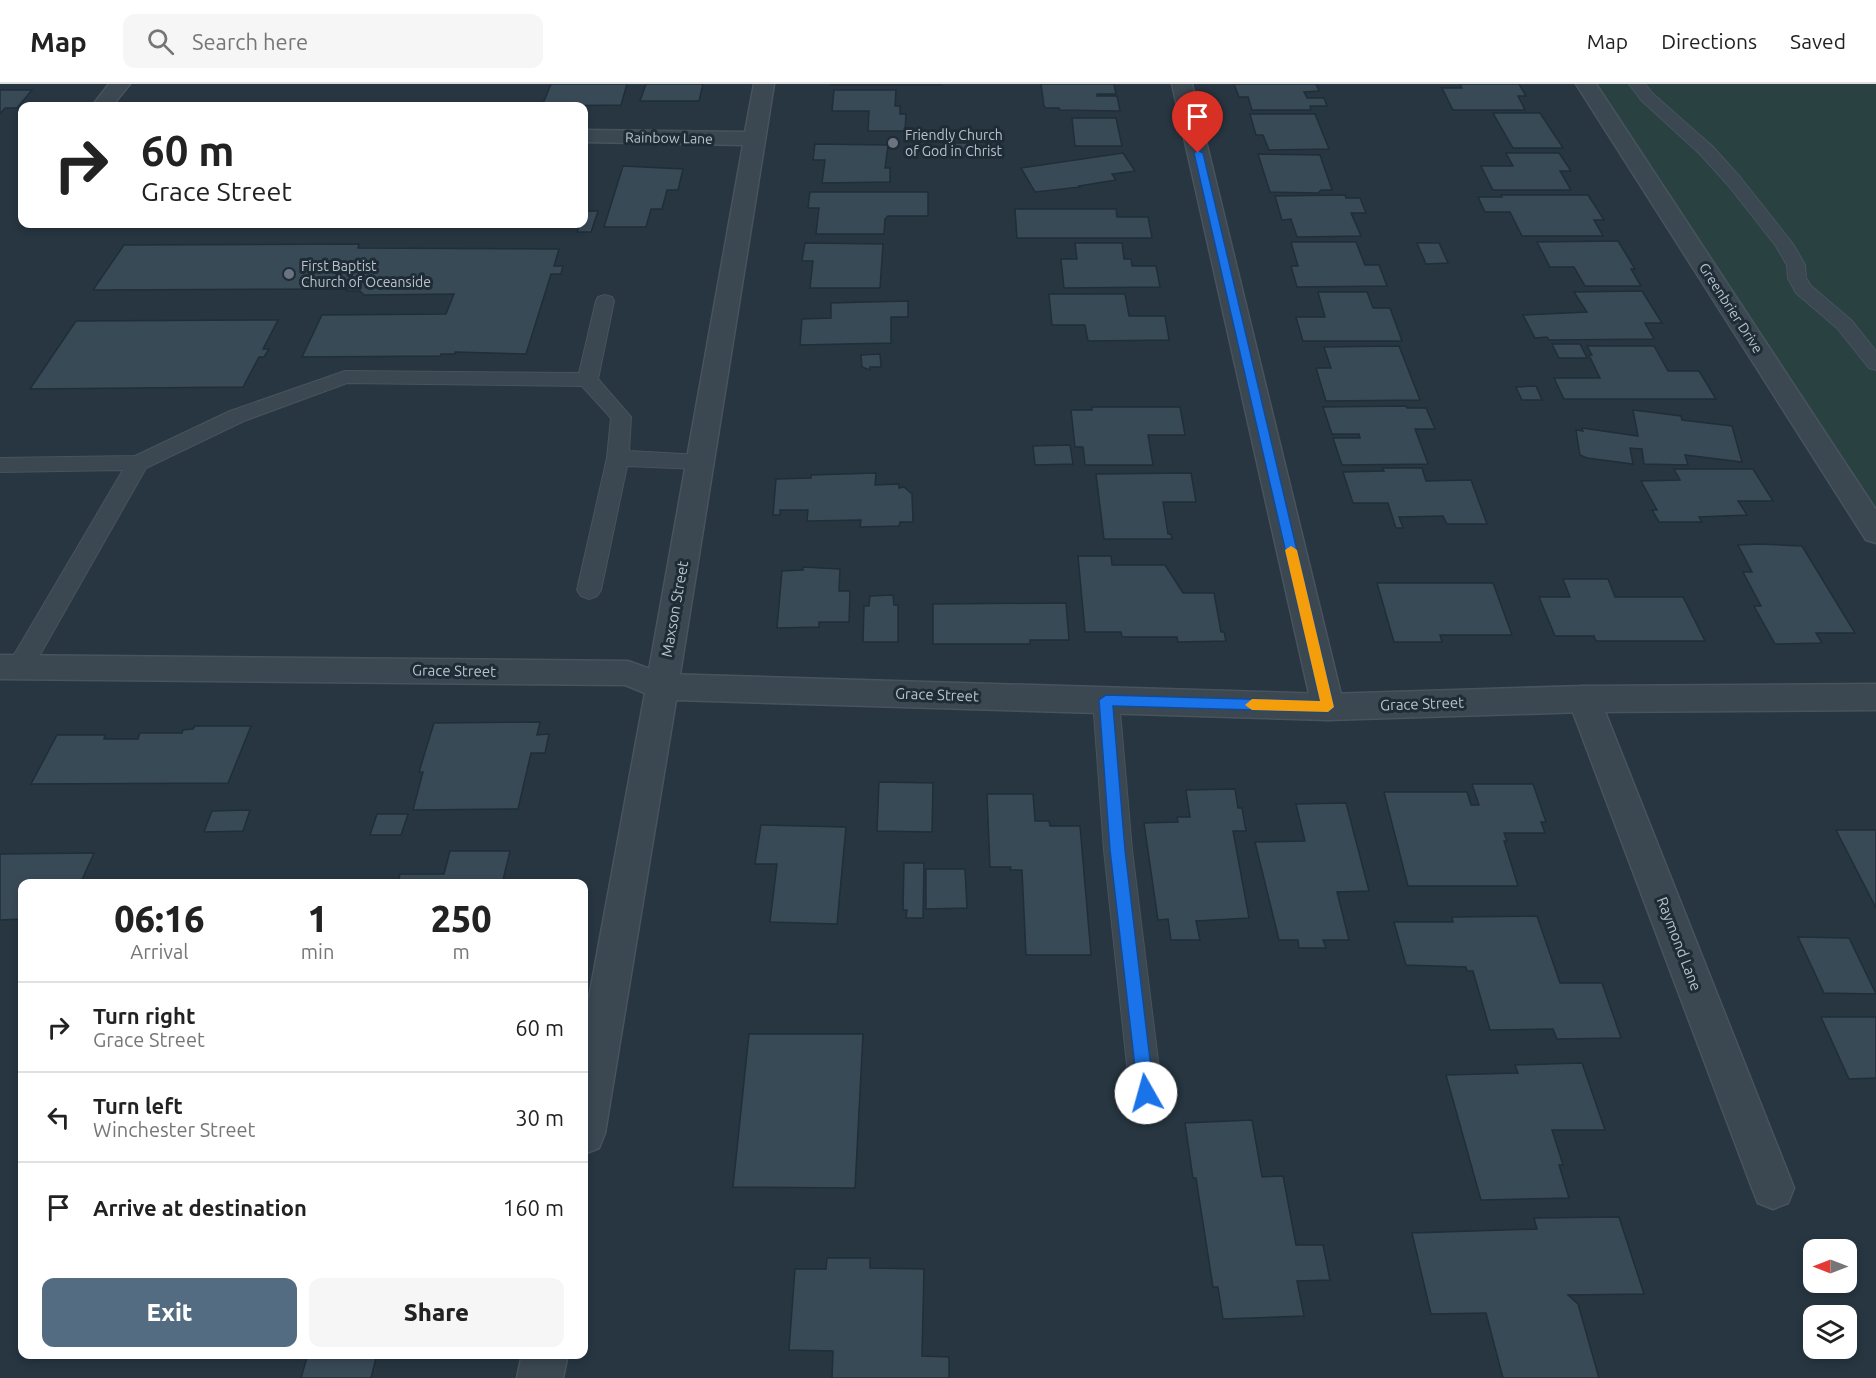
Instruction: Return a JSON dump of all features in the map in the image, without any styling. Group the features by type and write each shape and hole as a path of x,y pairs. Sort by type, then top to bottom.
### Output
{"street":[{"path":"105,102 120,84"},
{"name":"Maxson Street","path":"588,1110 764,84"},
{"path":"1182,84 1328,707"},
{"name":"Greenbrier Drive","path":"1586,84 1876,533"},
{"name":"Rainbow Lane","path":"588,136 754,140"},
{"name":"Grace Street","path":"10,667 628,673 662,687 1328,707 1584,699 1876,697"},
{"name":"Raymond Lane","path":"1584,699 1773,1188"},
{"path":"540,1378 544,1359"}],"lane":[{"path":"1637,84 1647,97 1706,150 1734,181 1784,243 1796,265 1797,279 1803,289 1844,324 1876,364"},
{"path":"588,380 605,301"},
{"path":"0,465 138,463 237,416 345,377 588,380 621,417 618,458 589,590"},
{"path":"618,458 700,462"},
{"path":"10,667 138,463"},
{"path":"1106,700 1118,850 1146,1093"}],"green space":[{"path":"1586,84 1876,84 1876,534"}],"building":[{"path":"551,84 627,84 621,105 544,102"},
{"path":"646,84 703,84 699,101 640,101"},
{"path":"942,84 942,85 831,85"},
{"path":"1041,84 1114,84 1116,94 1097,94 1097,96 1117,96 1120,111 1046,108"},
{"path":"1234,84 1316,84 1319,91 1304,92 1307,98 1324,98 1327,106 1310,106 1311,110 1252,110 1248,97 1239,97"},
{"path":"1460,84 1519,84 1526,96 1518,96 1525,110 1453,110 1442,88 1462,88"},
{"path":"0,90 32,90 22,102 18,102 17,108 5,108 0,114"},
{"path":"834,90 896,90 895,106 900,106 900,114 906,114 905,131 868,131 869,111 832,111"},
{"path":"1493,113 1540,113 1563,148 1513,148"},
{"path":"1250,114 1315,114 1329,149 1269,150 1263,135 1256,135"},
{"path":"1072,118 1116,118 1122,146 1075,146"},
{"path":"947,143 967,143 967,153 947,153"},
{"path":"815,144 888,145 885,168 890,168 890,182 822,183 825,160 813,160"},
{"path":"1123,153 1135,171 1112,174 1116,180 1080,187 1035,192 1021,168"},
{"path":"1506,153 1559,153 1571,171 1560,171 1571,190 1493,190 1481,166 1513,166"},
{"path":"1258,154 1320,155 1332,190 1321,190 1318,193 1270,192"},
{"path":"623,166 683,169 678,190 667,190 662,209 651,209 646,227 604,227"},
{"path":"810,192 928,192 928,216 888,216 885,219 884,234 816,234 819,208 808,208"},
{"path":"1345,195 1346,198 1360,198 1366,213 1351,213 1361,236 1297,237 1291,219 1282,220 1275,196"},
{"path":"1501,195 1588,195 1604,220 1594,220 1603,236 1522,236 1510,212 1485,212 1478,197 1502,197"},
{"path":"1015,209 1116,209 1117,217 1148,217 1152,238 1017,238"},
{"path":"588,211 598,211 591,232 577,232 578,228 588,228"},
{"path":"1618,241 1635,269 1631,269 1641,286 1585,286 1574,267 1550,267 1537,242"},
{"path":"1291,242 1356,242 1365,265 1379,265 1387,286 1297,287 1291,266 1298,266"},
{"path":"805,243 883,244 880,288 810,288 813,261 802,261"},
{"path":"1075,243 1122,243 1124,259 1131,259 1132,266 1156,266 1160,287 1064,288 1061,259 1077,259"},
{"path":"1417,243 1439,243 1448,263 1426,264"},
{"path":"359,244 358,248 559,249 554,266 563,266 561,274 551,274 526,354 455,352 455,354 441,354 440,356 302,357 322,315 446,314 454,294 364,295 360,291 347,291 348,289 93,290 124,245"},
{"path":"1642,291 1662,323 1645,323 1654,339 1549,340 1547,337 1535,338 1523,315 1587,312 1574,292"},
{"path":"1318,292 1367,292 1373,308 1390,308 1402,341 1303,341 1296,317 1325,317"},
{"path":"1049,294 1125,294 1129,316 1165,316 1169,340 1088,341 1085,325 1052,325"},
{"path":"908,301 908,317 891,317 891,343 800,345 802,319 831,318 831,303"},
{"path":"278,320 263,349 269,349 264,357 259,357 243,387 30,389 76,321"},
{"path":"1552,344 1580,344 1587,358 1559,358"},
{"path":"1399,346 1420,400 1326,401 1316,368 1331,368 1324,347"},
{"path":"1587,346 1654,346 1668,371 1699,371 1716,399 1564,399 1554,378 1600,378"},
{"path":"880,354 881,367 870,367 870,370 862,367 861,355"},
{"path":"1536,386 1542,400 1522,400 1516,387"},
{"path":"1406,406 1407,408 1426,408 1435,429 1415,429 1428,464 1342,465 1333,438 1360,438 1359,434 1332,434 1323,407"},
{"path":"1092,407 1180,407 1185,435 1148,435 1153,465 1085,465 1083,447 1075,447 1071,410 1092,410"},
{"path":"1633,410 1681,416 1682,420 1732,426 1742,462 1685,455 1688,465 1644,464 1642,449 1630,448 1633,464 1580,455 1576,430 1583,431 1582,428 1638,436"},
{"path":"1070,445 1073,464 1035,465 1033,446"},
{"path":"1382,468 1422,468 1426,481 1471,480 1487,524 1447,524 1443,516 1399,517 1403,528 1396,528 1388,503 1353,503 1343,472 1384,471"},
{"path":"1674,469 1753,469 1773,501 1738,501 1747,515 1699,517 1702,522 1659,522 1652,510 1657,510 1641,481 1680,480"},
{"path":"876,473 875,485 899,484 899,488 904,487 912,494 913,522 900,522 899,526 860,527 861,520 807,521 808,510 780,510 780,515 773,515 776,479 811,478 811,475"},
{"path":"1191,473 1196,502 1163,502 1168,534 1171,534 1172,539 1104,539 1096,474"},
{"path":"1738,545 1802,546 1855,633 1816,633 1822,643 1775,644 1754,606 1761,606 1743,572 1752,572"},
{"path":"1078,556 1111,556 1112,565 1165,565 1183,593 1214,593 1221,632 1224,632 1226,641 1178,642 1177,637 1122,637 1121,632 1085,632"},
{"path":"803,567 840,569 839,591 850,591 849,622 819,622 819,627 777,628 782,571 803,570"},
{"path":"1563,579 1608,579 1615,597 1683,597 1705,641 1596,641 1594,636 1555,636 1539,597 1570,597"},
{"path":"1377,583 1493,583 1512,635 1440,635 1442,642 1394,642"},
{"path":"893,595 894,605 898,605 898,642 863,642 864,606 869,606 870,596"},
{"path":"1066,603 1069,640 1030,640 1030,644 933,644 933,604"},
{"path":"540,722 537,735 549,734 545,753 531,753 518,809 413,810 423,772 419,772 434,723"},
{"path":"195,726 251,726 228,783 31,784 57,735 105,735 104,739 138,739 140,733 182,733 183,730 193,729"},
{"path":"879,782 933,783 932,832 877,831"},
{"path":"1472,784 1533,784 1546,822 1541,822 1545,833 1504,833 1507,841 1504,841 1518,886 1408,886 1384,792 1467,792 1471,805 1479,805"},
{"path":"1235,789 1238,808 1242,808 1246,831 1233,831 1249,918 1196,921 1200,940 1171,940 1168,919 1158,920 1144,823 1178,822 1177,817 1190,817 1186,790"},
{"path":"987,794 1033,794 1035,821 1049,821 1050,826 1080,826 1091,955 1026,955 1022,870 1010,870 1011,867 990,867"},
{"path":"1346,803 1369,891 1337,892 1349,940 1323,940 1326,948 1299,948 1298,940 1279,940 1255,842 1305,841 1296,804"},
{"path":"250,810 243,831 204,832 212,811"},
{"path":"377,814 408,814 401,835 370,835"},
{"path":"761,825 846,827 837,924 770,922 777,864 755,864"},
{"path":"1836,830 1876,830 1876,908"},
{"path":"450,851 510,851 503,879 399,879 400,874 444,874"},
{"path":"94,853 82,879 18,879 18,919 0,920 0,854"},
{"path":"904,863 924,863 923,918 906,918 907,910 903,910"},
{"path":"926,869 965,869 967,908 926,909"},
{"path":"1537,916 1560,983 1602,983 1621,1038 1557,1039 1553,1029 1490,1030 1473,971 1467,971 1466,967 1406,965 1394,922 1453,922 1452,917"},
{"path":"1798,937 1849,938 1876,994 1824,993"},
{"path":"1821,1017 1876,1017 1876,1078 1849,1079"},
{"path":"749,1034 863,1034 855,1188 733,1187"},
{"path":"1582,1063 1605,1130 1552,1130 1563,1165 1559,1165 1569,1198 1481,1200 1446,1075 1518,1073 1515,1065"},
{"path":"1252,1120 1262,1177 1283,1176 1296,1245 1323,1245 1330,1280 1297,1281 1304,1316 1223,1319 1218,1287 1213,1287 1185,1123"},
{"path":"1619,1217 1644,1294 1568,1295 1578,1304 1599,1378 1503,1378 1486,1313 1431,1314 1412,1233 1537,1229 1534,1218"},
{"path":"827,1258 870,1258 870,1268 924,1269 922,1356 949,1357 949,1378 832,1378 833,1351 789,1350 795,1269 826,1269"},
{"path":"307,1359 376,1359 371,1378 301,1378"}],"slow traffic":[{"path":"1252,705 1328,707 1291,550"}],"place":[{"name":"Friendly Church of God in Christ","path":"893,143"},
{"name":"First Baptist Church of Oceanside","path":"289,274"}],"route":[{"path":"1146,1093 1118,850 1106,700 1328,707 1198,153"}]}
